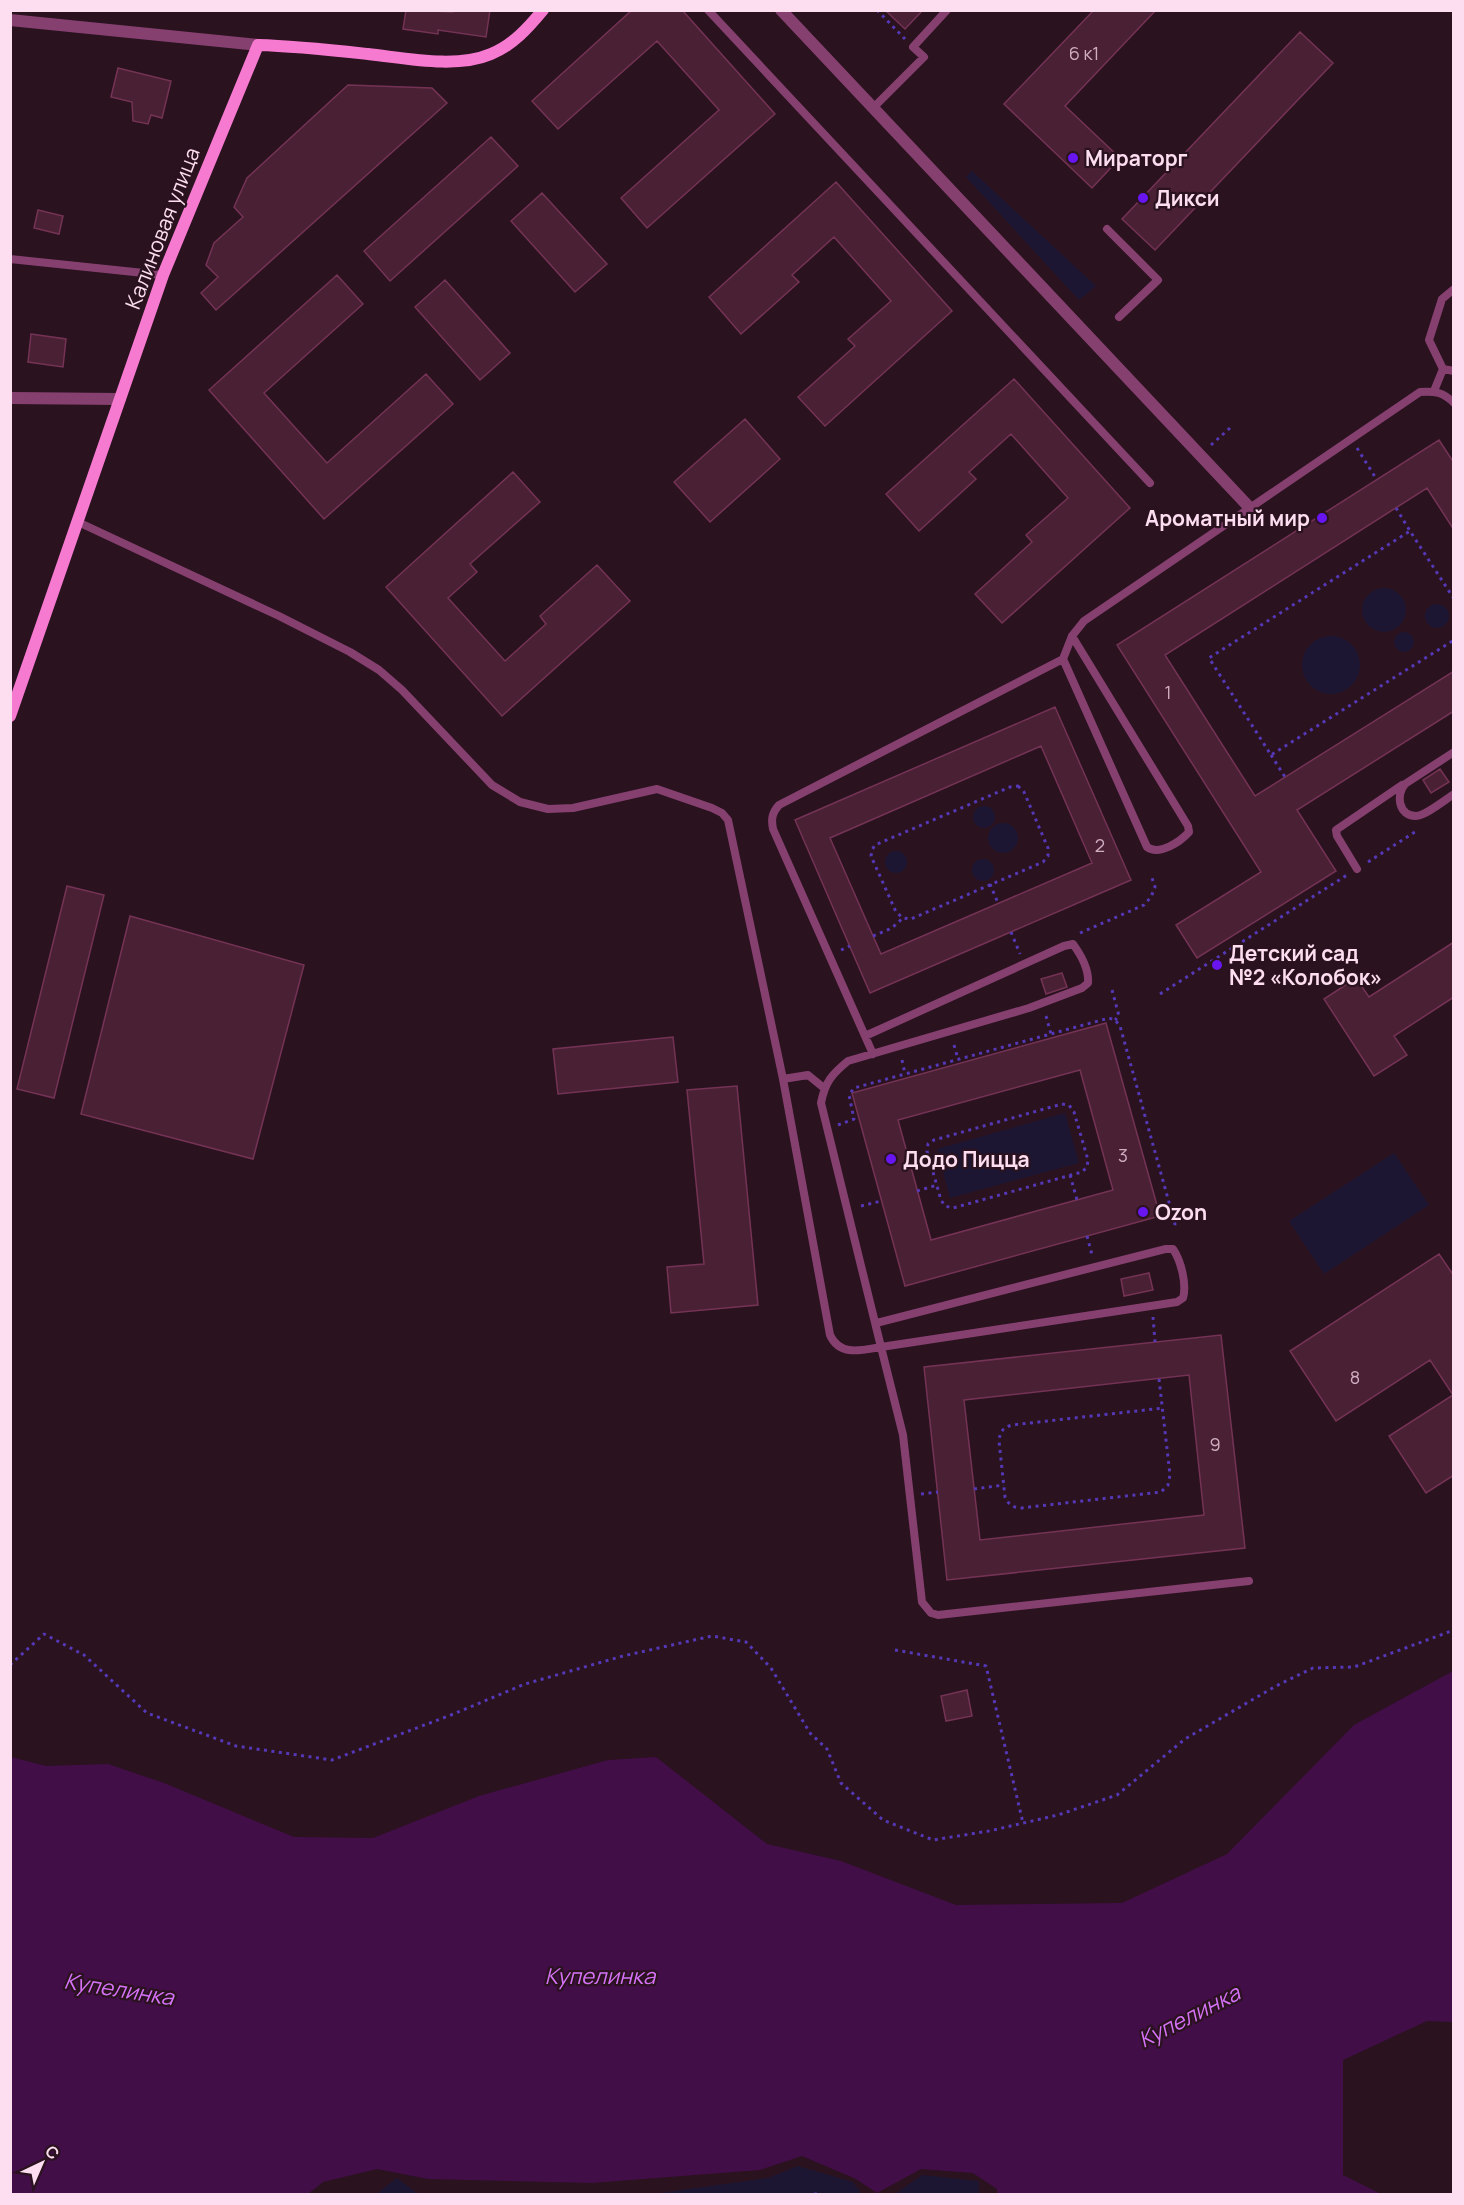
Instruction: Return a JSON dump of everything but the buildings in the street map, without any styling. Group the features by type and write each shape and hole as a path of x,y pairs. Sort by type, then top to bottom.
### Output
{"street":[{"path":"10,20 258,45 298,46 434,61 470,60 490,55 509,45 543,10"},
{"path":"782,10 1250,508"},
{"name":"Калиновая улица","path":"10,716 163,275 258,45"},
{"path":"10,398 120,399"}],"lane":[{"path":"708,10 1150,483"},
{"path":"873,108 924,57 913,47 947,10"},
{"path":"1107,229 1158,280 1119,317"},
{"path":"10,259 163,275"},
{"path":"1434,391 1443,369 1429,340 1442,299 1454,289"},
{"path":"1443,369 1454,371"},
{"path":"873,1054 772,829 771,819 774,811 789,798 1063,659 1072,636 1084,621 1420,392 1434,391 1444,394 1454,403"},
{"path":"78,522 279,615 379,670 402,690 492,784 520,802 548,810 573,808 657,789 722,813 731,829 783,1079 830,1335 834,1344 850,1351 881,1347 1177,1302 1183,1298 1185,1292 1178,1257 1173,1249 1165,1249 876,1323"},
{"path":"1063,659 1147,847 1152,851 1158,851 1184,837 1189,832 1188,826 1072,636"},
{"path":"1357,869 1337,836 1336,830 1454,752"},
{"path":"1405,784 1399,790 1398,798 1401,806 1409,814 1416,816 1424,814 1454,794"},
{"path":"865,1036 1064,946 1073,945 1079,952 1089,976 1088,983 1082,988 1029,1008 848,1061 834,1072 824,1088 821,1103 903,1435 922,1602 931,1613 938,1615 1249,1581"},
{"path":"783,1079 808,1075 824,1088"}],"path":[{"path":"877,10 913,47"},
{"path":"1209,447 1230,428"},
{"path":"1351,440 1377,480"},
{"path":"1396,508 1454,599"},
{"path":"1285,777 1209,658 1410,531"},
{"path":"1271,755 1454,640"},
{"path":"1018,786 1024,792 1048,848 1048,856 1042,862 990,885 911,919 903,918 896,912 871,856 872,849 1010,787 1018,786"},
{"path":"1160,994 1422,827"},
{"path":"1073,945 1077,935 1144,905 1151,897 1155,887 1151,875"},
{"path":"990,885 998,903"},
{"path":"873,936 892,928 903,918"},
{"path":"1011,932 1025,964"},
{"path":"1112,990 1119,1016 1115,1020"},
{"path":"1046,1016 1051,1034"},
{"path":"838,1125 854,1119 849,1095 854,1088 1108,1018 1115,1020 1120,1026 1175,1224 1174,1229"},
{"path":"954,1045 958,1059"},
{"path":"902,1060 905,1074"},
{"path":"1062,1104 1069,1105 1074,1112 1088,1160 1087,1167 1082,1172 1070,1175 953,1208 945,1206 941,1200 927,1151 928,1144 934,1140 1062,1104"},
{"path":"1070,1175 1077,1200"},
{"path":"917,1191 937,1185"},
{"path":"847,1210 881,1201"},
{"path":"1087,1236 1092,1255"},
{"path":"1152,1306 1155,1342"},
{"path":"1160,1378 1170,1475 1168,1485 1161,1491 1021,1509 1008,1504 999,1441 1000,1433 1005,1427 1163,1408"},
{"path":"974,1489 1004,1485"},
{"path":"10,1665 44,1634 84,1655 147,1713 236,1746 332,1760 525,1684 623,1656 712,1636 746,1642 771,1668 810,1732 826,1749 841,1783 883,1820 933,1840 1058,1815 1117,1795 1185,1738 1276,1686 1313,1668 1354,1667 1454,1629"},
{"path":"895,1650 986,1666 1023,1823"}],"shaded area":[{"path":"972,171 1096,286 1079,300 966,177"},
{"path":"1384,588 1399,595 1406,610 1399,625 1384,632 1369,625 1362,610 1369,595"},
{"path":"1437,604 1445,608 1449,616 1445,624 1437,628 1429,624 1425,616 1429,608"},
{"path":"1404,632 1411,635 1414,642 1411,649 1404,652 1397,649 1394,642 1397,635"},
{"path":"1331,636 1342,638 1355,649 1360,665 1358,676 1347,689 1331,694 1320,692 1307,681 1302,665 1304,654 1315,641"},
{"path":"984,806 992,809 995,817 992,825 984,828 976,825 973,817 976,809"},
{"path":"1003,823 1014,827 1018,838 1014,849 1003,853 992,849 988,838 992,827"},
{"path":"896,851 904,854 907,862 904,870 896,873 888,870 885,862 888,854"},
{"path":"983,859 991,862 994,870 991,878 983,881 975,878 972,870 975,862"},
{"path":"1065,1113 1079,1163 950,1198 937,1149"},
{"path":"1394,1153 1429,1205 1324,1274 1289,1221"},
{"path":"798,2166 853,2182 862,2194 653,2194 768,2178"},
{"path":"922,2175 979,2181 979,2194 895,2194"},
{"path":"397,2178 417,2193 582,2194 376,2194"}],"water":[{"name":"Купелинка","path":"1453,1671 1453,2022 1427,2021 1343,2060 1343,2175 1381,2194 997,2194 997,2189 973,2173 921,2169 877,2193 856,2179 802,2156 760,2170 592,2183 428,2179 377,2169 323,2182 308,2194 11,2194 11,1757 46,1766 108,1764 164,1783 294,1837 373,1838 479,1796 608,1760 656,1757 767,1844 841,1861 956,1905 1122,1903 1227,1854 1354,1725"}],"place":[{"name":"Мираторг","path":"1073,158"},
{"name":"Дикси","path":"1143,198"},
{"name":"Ароматный мир","path":"1322,518"},
{"name":"Детский сад №2 «Колобок»","path":"1217,965"},
{"name":"Додо Пицца","path":"891,1159"},
{"name":"Ozon","path":"1143,1212"}]}
